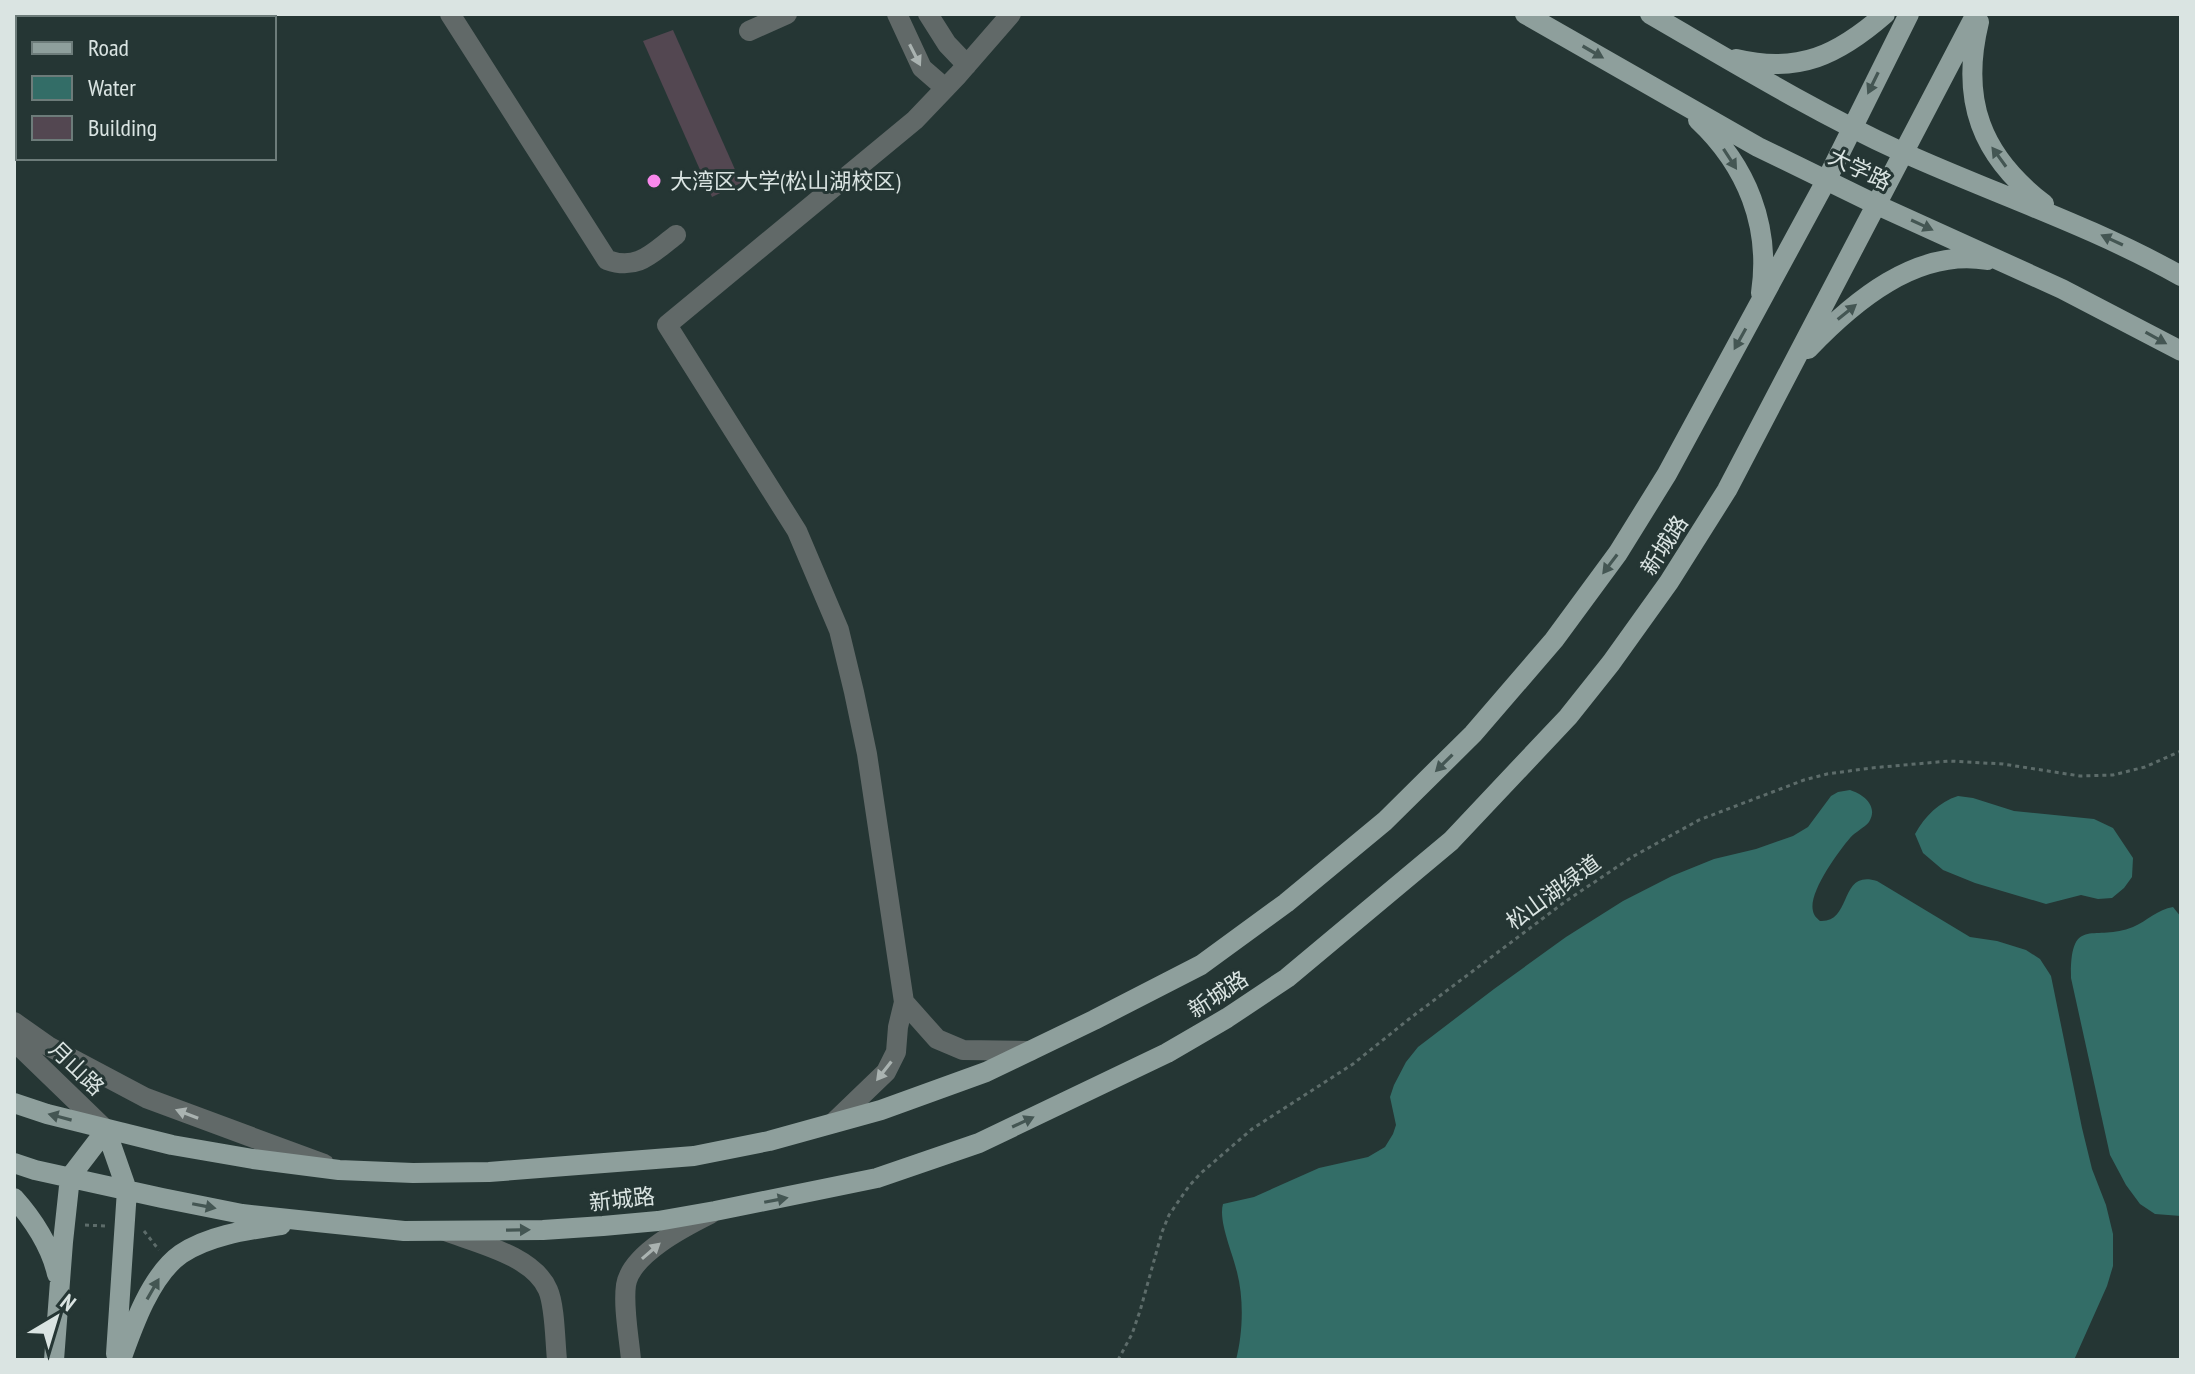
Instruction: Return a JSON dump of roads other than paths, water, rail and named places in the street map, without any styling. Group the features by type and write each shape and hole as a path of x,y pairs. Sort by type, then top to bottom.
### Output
{"main road":[{"name":"大学路","path":"1525,14 1758,147 2062,289 2181,351"},
{"name":"大学路","path":"1650,14 1851,128 2144,255 2181,276"},
{"path":"1722,56 1775,65 1814,60 1851,42 1885,14"},
{"name":"新城路","path":"14,1103 106,1130 172,1145 339,1170 489,1172 694,1156 769,1141 881,1110 986,1072 1201,965 1286,903 1385,821 1473,734 1554,640 1618,553 1667,474 1827,179 1909,14"},
{"path":"1978,14 1972,95 1977,119 1987,141 2030,194 2078,226"},
{"name":"新城路","path":"14,1163 242,1214 404,1231 543,1230 658,1221 877,1178 979,1143 1167,1053 1227,1018 1287,978 1451,841 1577,706 1611,663 1669,582 1727,490 1978,14"},
{"path":"1678,101 1719,142 1754,200 1764,262 1759,305"},
{"path":"1792,367 1853,307 1919,267 1962,257 2008,265"},
{"path":"54,1360 70,1177 106,1130"},
{"path":"106,1130 127,1190 118,1360"},
{"path":"14,1198 49,1252 56,1269 59,1292"},
{"path":"118,1360 150,1293 162,1273 180,1255 229,1235 317,1222"}],"street":[{"path":"450,14 607,260 620,265 637,263 676,235"},
{"path":"749,31 787,14"},
{"path":"897,14 922,68 945,88"},
{"path":"928,14 947,44 967,65"},
{"path":"833,1123 886,1072 896,1052 904,1002 867,754 839,630 797,531 667,325 915,120 1011,14"},
{"path":"904,1002 937,1039 963,1050 1030,1051"},
{"path":"14,1022 48,1046 146,1098 339,1170"},
{"name":"月山路","path":"14,1041 106,1130"},
{"path":"631,1360 626,1293 630,1273 659,1244 715,1211"},
{"path":"445,1231 523,1262 536,1273 551,1301 557,1360"}],"water":[{"path":"1850,790 1868,802 1872,816 1845,844 1819,884 1813,903 1814,914 1820,921 1837,914 1856,882 1865,879 1877,881 1970,937 2026,950 2040,959 2051,976 2082,1128 2113,1234 2113,1266 2107,1286 2074,1360 1236,1360 1241,1327 1241,1293 1224,1228 1223,1204 1254,1197 1319,1168 1368,1157 1385,1147 1396,1125 1390,1097 1406,1062 1418,1047 1566,937 1623,901 1714,859 1793,836 1808,827 1831,796"},
{"path":"1958,796 2014,811 2094,819 2113,828 2133,858 2132,877 2112,898 2081,895 2046,904 1943,870 1923,853 1915,834 1933,810"},
{"path":"2173,907 2181,917 2181,1216 2155,1214 2140,1204 2110,1155 2071,978 2072,958 2080,938 2087,934 2133,927"}],"place":[{"name":"大湾区大学(松山湖校区)","path":"654,181"}]}
